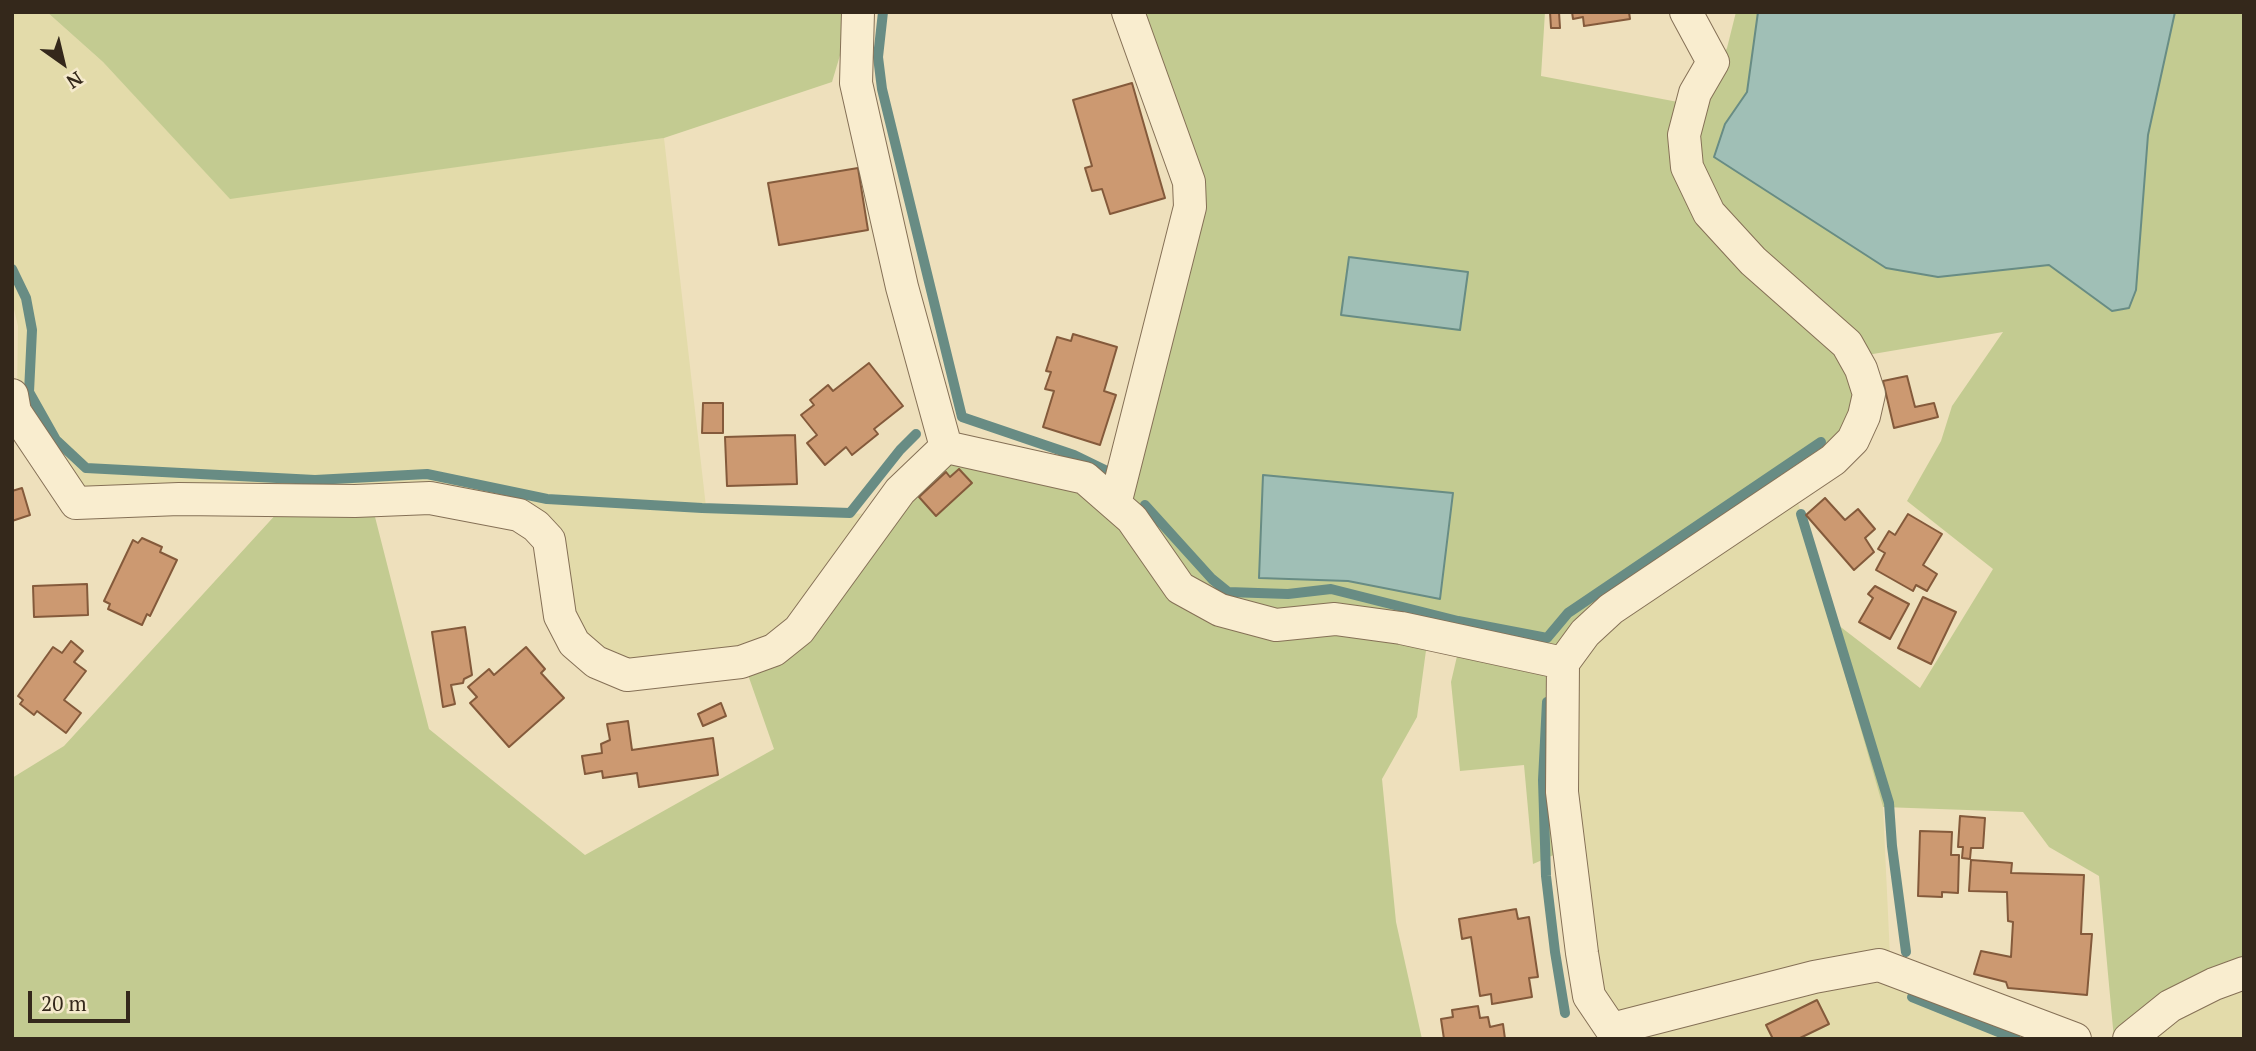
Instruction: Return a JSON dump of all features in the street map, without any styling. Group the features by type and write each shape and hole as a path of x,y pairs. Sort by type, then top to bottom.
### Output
{"street":[{"path":"858,12 856,83 902,287 946,447"},
{"path":"1115,504 1190,207 1189,182 1128,12"},
{"path":"1686,12 1713,62 1695,93 1684,135 1687,167 1709,213 1753,261 1847,344 1861,369 1869,394 1864,416 1853,440 1833,460 1611,609 1585,633 1563,663 1562,792 1589,996 1615,1034 1801,980 1879,965 2075,1039"},
{"path":"12,395 15,412 76,503 178,499 355,501 430,498 519,516 536,526 550,540 560,616 574,643 596,662 627,675 741,662 774,650 799,630 900,491 946,447"},
{"path":"946,447 1085,478 1132,519 1180,588 1220,610 1276,625 1335,619 1401,628 1563,663"},
{"path":"2129,1039 2170,1006 2214,984 2244,973"}],"shaded area":[{"path":"12,12 47,12 103,62 230,198 664,138 706,507 868,514 791,623 766,642 626,666 586,638 528,509 94,494 75,484 17,396 18,326 12,301"},
{"path":"1797,499 1883,807 1890,956 1618,1018 1593,975 1573,802 1579,730 1575,674 1584,654 1616,621"},
{"path":"1879,973 2041,1039 1631,1039"},
{"path":"2244,981 2244,1039 2139,1039"}],"green space":[{"path":"47,12 853,12 832,82 664,138 230,199 103,62"},
{"path":"1139,12 1545,12 1541,76 1678,102 1671,156 1851,364 1860,401 1847,431 1558,649 1261,612 1195,586 1125,496 1198,204"},
{"path":"1736,12 1758,12 1747,92 1725,124 1938,277 2049,265 2112,311 2128,308 2136,290 2148,135 2175,12 2244,12 2244,966 2114,1039 2099,876 2049,847 2023,812 1883,807 1829,618 1920,688 1993,569 1907,501 1941,441 1952,406 2003,332 1867,355 1728,222 1693,144 1709,83 1727,48"},
{"path":"947,460 1097,491 1168,585 1427,643 1417,717 1382,779 1396,922 1422,1039 12,1039 12,778 64,746 279,511 374,513 429,729 585,855 774,749 747,672"},
{"path":"1458,652 1542,672 1559,686 1556,854 1533,864 1524,765 1460,771 1451,682"}],"water":[{"path":"1758,12 2175,12 2148,135 2136,290 2129,308 2112,311 2049,265 1938,277 1886,268 1714,157 1725,124 1747,92"},
{"path":"1349,257 1468,272 1460,330 1341,315"},
{"path":"1263,475 1453,493 1440,599 1348,581 1259,578"}],"building":[{"path":"1550,12 1559,12 1560,28 1551,28"},
{"path":"1572,12 1629,12 1630,19 1584,26 1583,17 1573,19"},
{"path":"1132,83 1165,198 1110,214 1102,189 1092,191 1085,168 1092,166 1073,100"},
{"path":"858,168 868,230 779,245 768,183"},
{"path":"1073,334 1117,347 1104,391 1116,395 1100,445 1043,427 1054,391 1045,389 1051,372 1046,371 1057,337 1071,341"},
{"path":"869,363 903,406 874,429 878,434 852,455 846,447 825,465 807,443 817,435 801,415 814,405 810,400 828,385 833,391"},
{"path":"1907,376 1915,407 1934,403 1938,417 1894,428 1883,381"},
{"path":"703,403 723,403 723,433 702,433"},
{"path":"795,435 797,484 727,486 725,437"},
{"path":"959,469 972,483 936,516 919,497 946,472 950,477"},
{"path":"22,488 30,515 12,521 12,491"},
{"path":"1825,498 1845,520 1858,509 1875,529 1865,538 1874,552 1854,570 1806,515"},
{"path":"1908,514 1942,534 1923,565 1937,574 1927,591 1916,585 1913,591 1876,570 1885,553 1878,549 1889,531 1895,535"},
{"path":"142,538 162,547 160,552 177,560 150,616 147,614 142,625 108,609 110,604 104,601 133,540 138,543"},
{"path":"87,584 88,615 34,617 33,586"},
{"path":"1875,586 1909,604 1890,639 1859,622 1873,598 1868,594"},
{"path":"1923,597 1956,612 1931,664 1898,648"},
{"path":"465,627 472,675 464,679 463,683 451,685 455,704 443,707 432,632"},
{"path":"71,641 83,651 74,662 86,671 64,700 81,713 66,733 37,711 34,715 20,704 23,700 18,696 53,647 62,653"},
{"path":"526,647 545,669 541,673 564,698 509,747 470,703 477,697 468,687 489,669 494,675"},
{"path":"721,703 726,716 703,726 698,714"},
{"path":"628,721 632,750 713,738 718,775 639,787 637,773 603,778 602,771 585,774 582,756 602,753 601,744 610,740 607,724"},
{"path":"1960,816 1985,818 1983,848 1971,848 1970,859 1962,858 1963,847 1958,847"},
{"path":"1920,831 1952,832 1951,855 1959,855 1958,893 1942,892 1942,897 1918,896"},
{"path":"1971,860 2012,863 2011,873 2084,875 2081,934 2092,934 2087,995 2008,988 2006,982 1974,974 1981,951 2011,957 2013,922 2008,921 2007,892 1969,891"},
{"path":"1516,909 1518,919 1529,917 1538,977 1529,978 1532,997 1492,1004 1491,994 1480,996 1471,937 1462,939 1459,919"},
{"path":"1817,1000 1829,1024 1798,1039 1773,1039 1766,1025"},
{"path":"1478,1006 1480,1018 1488,1017 1490,1027 1503,1024 1505,1039 1444,1039 1441,1019 1453,1017 1452,1010"}],"waterway":[{"path":"883,12 878,57 882,89 962,417 1074,455 1109,472"},
{"path":"12,269 26,298 32,330 29,392 56,440 86,468 315,480 427,474 547,499 850,513 916,434"},
{"path":"1145,505 1212,579 1228,592 1288,594 1331,589 1458,621 1547,638 1568,613 1821,442"},
{"path":"1801,514 1889,803 1906,952"},
{"path":"1547,702 1543,780 1546,876 1565,1013"},
{"path":"1912,997 2016,1039"}]}
